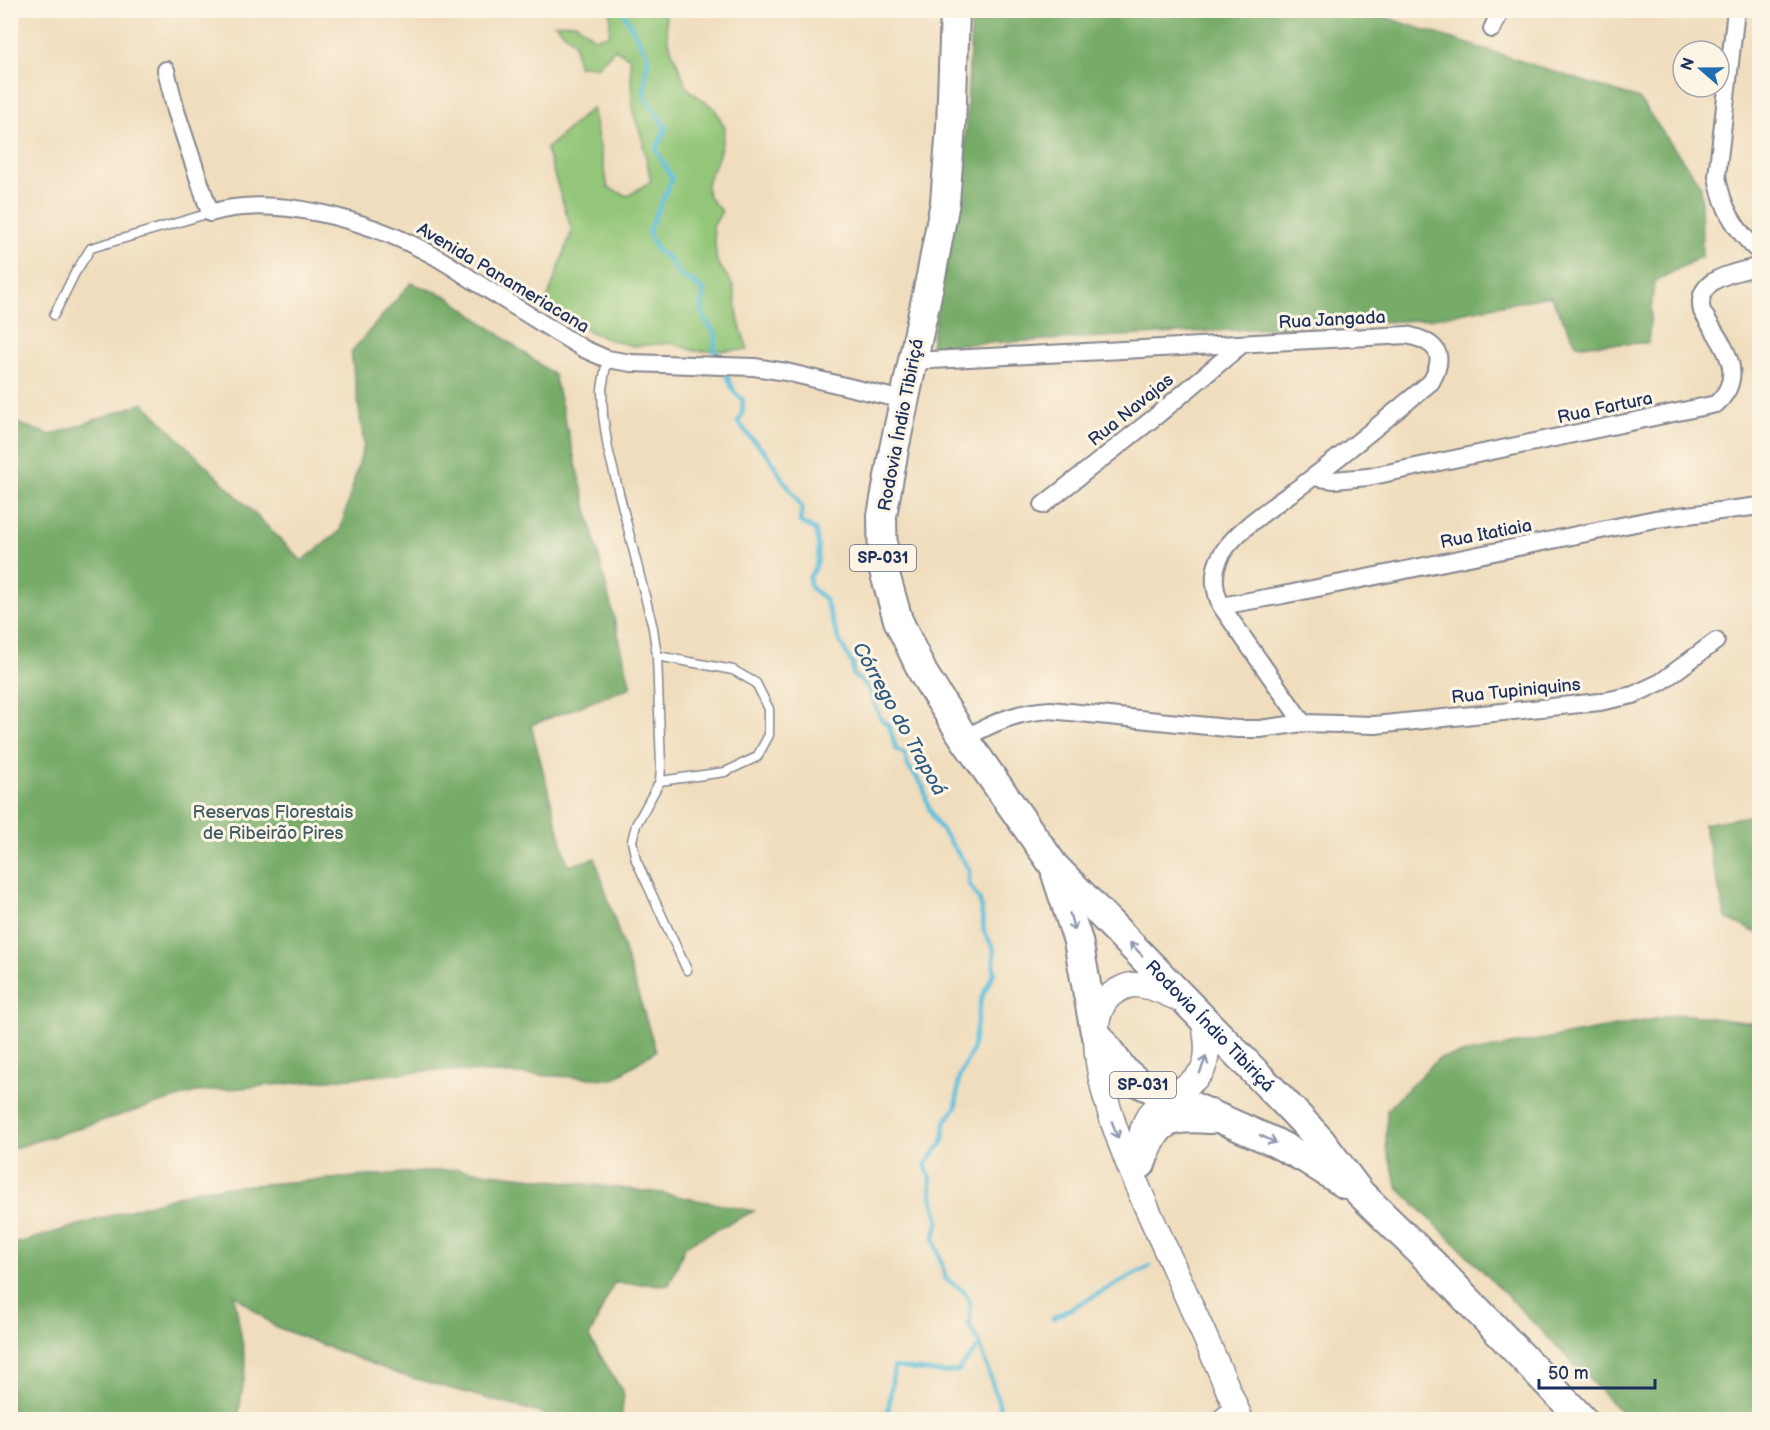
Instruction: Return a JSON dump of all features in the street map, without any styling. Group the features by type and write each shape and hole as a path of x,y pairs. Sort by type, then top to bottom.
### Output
{"highway":[{"name":"Rodovia Índio Tibiriçá","path":"955,10 951,126 945,202 903,400 882,516 883,567 898,620 918,663 964,738 1054,866 1320,1140 1360,1193 1436,1267 1583,1419"},
{"name":"Rodovia Índio Tibiriçá","path":"1054,866 1078,941 1095,1032 1124,1071 1139,1083 1228,1120 1306,1159 1360,1193"},
{"path":"1141,1164 1150,1140 1158,1128 1171,1120 1192,1117 1228,1120"}],"main road":[{"path":"1144,1197 1139,1144 1146,1118 1152,1110 1192,1082 1202,1071 1206,1057 1206,1040 1196,1011 1146,987 1132,985 1120,988 1104,1004 1095,1032 1099,1067 1113,1126 1237,1411"}],"street":[{"path":"1492,29 1501,10"},
{"path":"1736,10 1717,176 1720,196 1731,221 1744,239 1760,253"},
{"path":"166,70 176,111 210,213"},
{"name":"Avenida Panameriacana","path":"210,213 223,209 267,206 311,211 381,231 429,253 584,350 607,359 631,363 754,367 786,372 903,400"},
{"name":"Rua Fartura","path":"1314,477 1334,480 1368,477 1716,404 1726,395 1732,382 1733,370 1702,312 1701,293 1716,280 1760,266"},
{"name":"Rua Jangada","path":"913,361 1407,335 1433,345 1439,355 1439,368 1431,382 1314,477 1242,531 1228,545 1218,561 1214,580 1221,606"},
{"name":"Rua Navajas","path":"1043,505 1155,417 1241,345"},
{"name":"Rua Itatiaia","path":"1221,606 1283,596 1655,519 1760,506"},
{"path":"1221,606 1303,723"},
{"name":"Rua Tupiniquins","path":"964,738 1005,718 1027,711 1260,729 1303,723 1375,725 1600,702 1633,695 1661,682 1716,641"}],"lane":[{"name":"Avenida Panameriacana","path":"54,315 75,273 92,248 210,213"},
{"path":"607,359 602,389 608,449 653,628 657,656 660,781 636,825 633,841 636,860 687,970"},
{"path":"657,656 733,670 756,683 769,709 769,735 757,757 725,772 660,781"},
{"path":"1212,1419 1237,1411"}],"green space":[{"path":"611,10 665,11 668,41 688,89 715,109 725,128 718,157 708,180 707,191 714,204 722,211 713,227 717,262 733,285 739,323 748,350 695,351 672,343 633,346 605,338 567,321 546,303 572,231 546,149 592,108 608,188 628,196 651,181 641,135 633,112 630,58 615,49 598,66 578,66 574,42 555,24 576,23 594,38 609,35"},
{"path":"972,11 1366,11 1639,99 1701,186 1702,256 1654,282 1648,343 1577,345 1550,296 1428,319 931,346 965,143"},
{"name":"Reservas Florestais de Ribeirão Pires","path":"411,283 447,296 554,375 631,687 531,725 568,866 595,858 656,1051 613,1079 437,1070 196,1092 11,1149 11,421 51,435 143,403 302,561 340,531 364,445 351,352"},
{"path":"1760,814 1759,934 1726,918 1703,824"},
{"path":"1682,1014 1759,1024 1759,1419 1741,1419 1730,1415 1727,1420 1628,1419 1398,1188 1386,1146 1387,1109 1439,1058"},
{"path":"457,1169 661,1193 754,1211 686,1245 669,1285 614,1283 589,1337 624,1394 621,1419 562,1419 398,1374 274,1326 234,1294 246,1365 238,1419 11,1419 11,1245 201,1189"}],"waterway":[{"name":"Córrego do Trapoá","path":"625,10 624,14 648,56 644,96 666,128 656,149 672,179 648,232 656,249 669,259 679,274 704,292 703,316 717,335 714,348 721,363"},
{"name":"Córrego do Trapoá","path":"724,370 735,393 743,400 742,415 738,422 769,456 795,496 802,508 800,522 815,530 818,555 816,566 809,578 811,588 825,599 838,638 853,665 853,675 867,686 880,717 890,728 896,749 905,754 908,766 923,786 928,806 936,822 969,869 969,884 980,901 984,931 994,949 994,973 981,999 972,1051 959,1077 956,1107 945,1122 943,1142 925,1165 931,1179 931,1191 939,1221 934,1238 946,1279 965,1292 971,1307 969,1326 980,1344 1004,1420"},
{"path":"1053,1318 1150,1266"},
{"path":"887,1420 894,1367 943,1373 958,1371 980,1345"}]}
